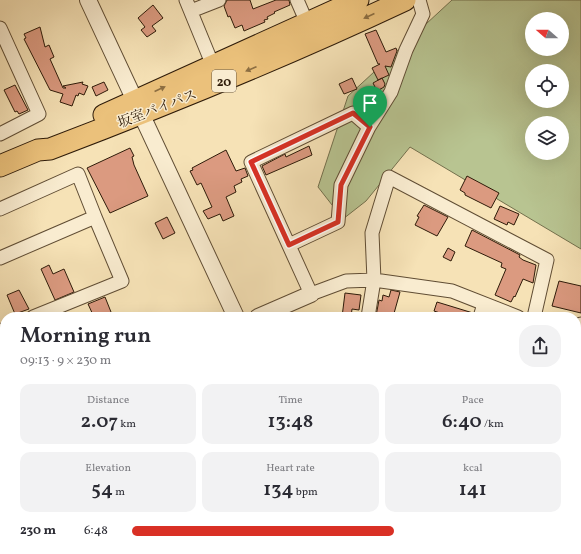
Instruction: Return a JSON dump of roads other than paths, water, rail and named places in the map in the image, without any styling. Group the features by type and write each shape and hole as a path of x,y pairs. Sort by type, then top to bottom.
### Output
{"highway":[{"name":"坂室バイパス","path":"138,108 307,23 358,0"},
{"name":"坂室バイパス","path":"0,166 38,150 46,142 315,42 405,0"}],"street":[{"path":"88,0 234,312"},
{"path":"210,56 188,6 219,0"},
{"path":"298,0 307,23"},
{"path":"289,245 338,222 341,185 370,127 391,92 406,50 423,14 419,0"},
{"path":"0,28 39,114 0,134"},
{"path":"311,294 251,162 353,113 370,127"},
{"path":"0,210 78,174 122,281 45,312"},
{"path":"369,312 374,280 372,233 388,177 547,260 535,312"},
{"path":"0,258 95,217"},
{"path":"270,312 346,281 374,280 452,292 505,312"},
{"path":"482,312 484,304"}]}
